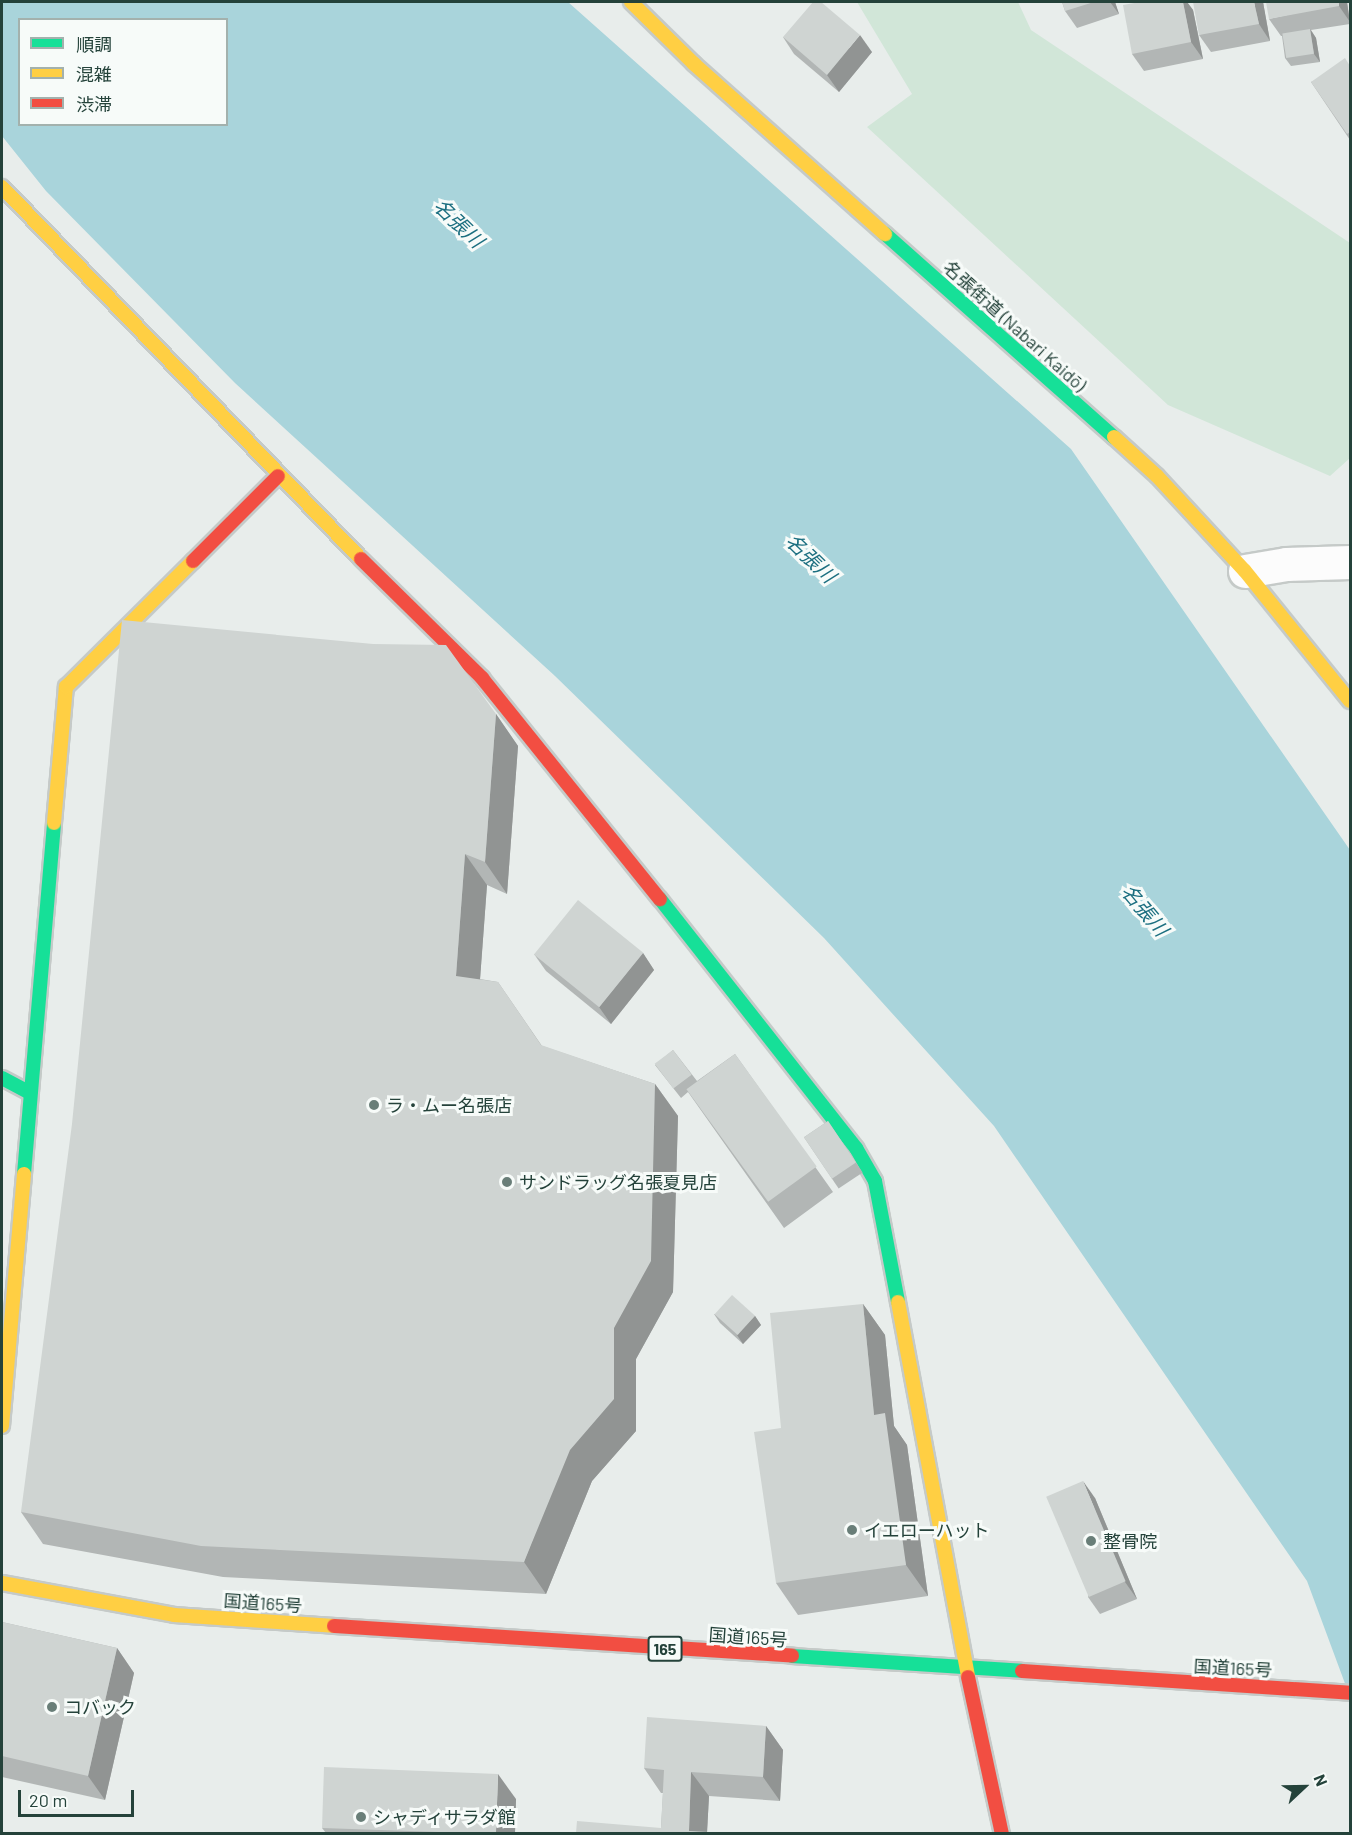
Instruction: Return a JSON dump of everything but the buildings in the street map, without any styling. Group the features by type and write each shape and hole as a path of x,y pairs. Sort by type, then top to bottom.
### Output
{"main road":[{"name":"名張街道 (Nabari Kaidō)","path":"631,2 694,64 1157,476 1245,571 1350,700"},
{"path":"2,187 278,476 482,678 743,1002 856,1148 875,1181 966,1670 1002,1833"},
{"path":"2,1426 66,687 278,476"},
{"path":"2,1078 30,1093"},
{"name":"国道165号","path":"2,1583 174,1615 966,1670 1350,1693"}],"street":[{"path":"1245,571 1286,564 1350,562"}],"green space":[{"path":"857,2 1018,2 1031,30 1350,243 1350,458 1330,476 1168,405 867,127 912,94"}],"water":[{"name":"名張川","path":"2,2 568,2 1071,449 1350,850 1350,1697 1307,1581 994,1126 824,938 555,676 235,383 46,191 2,136"}],"traffic: fast":[{"path":"885,234 1114,437"},
{"path":"24,1174 54,823"},
{"path":"660,899 856,1148 875,1181 898,1302"},
{"path":"2,1078 30,1093"},
{"path":"792,1656 1022,1671"}],"traffic: slow":[{"path":"631,2 694,64 885,234"},
{"path":"2,187 361,559"},
{"path":"1114,437 1157,476 1245,571 1350,701"},
{"path":"54,823 66,687 193,561"},
{"path":"2,1426 24,1174"},
{"path":"898,1302 968,1677"},
{"path":"2,1583 174,1615 334,1626"}],"traffic: jam":[{"path":"193,561 278,476"},
{"path":"361,559 482,678 660,899"},
{"path":"334,1626 792,1656"},
{"path":"1022,1671 1350,1693"},
{"path":"968,1677 1002,1834"}],"place":[{"name":"ラ・ムー名張店","path":"374,1105"},
{"name":"サンドラッグ名張夏見店","path":"507,1182"},
{"name":"イエローハット","path":"852,1530"},
{"name":"整骨院","path":"1091,1541"},
{"name":"コバック","path":"52,1707"},
{"name":"シャディサラダ館","path":"361,1817"}]}
